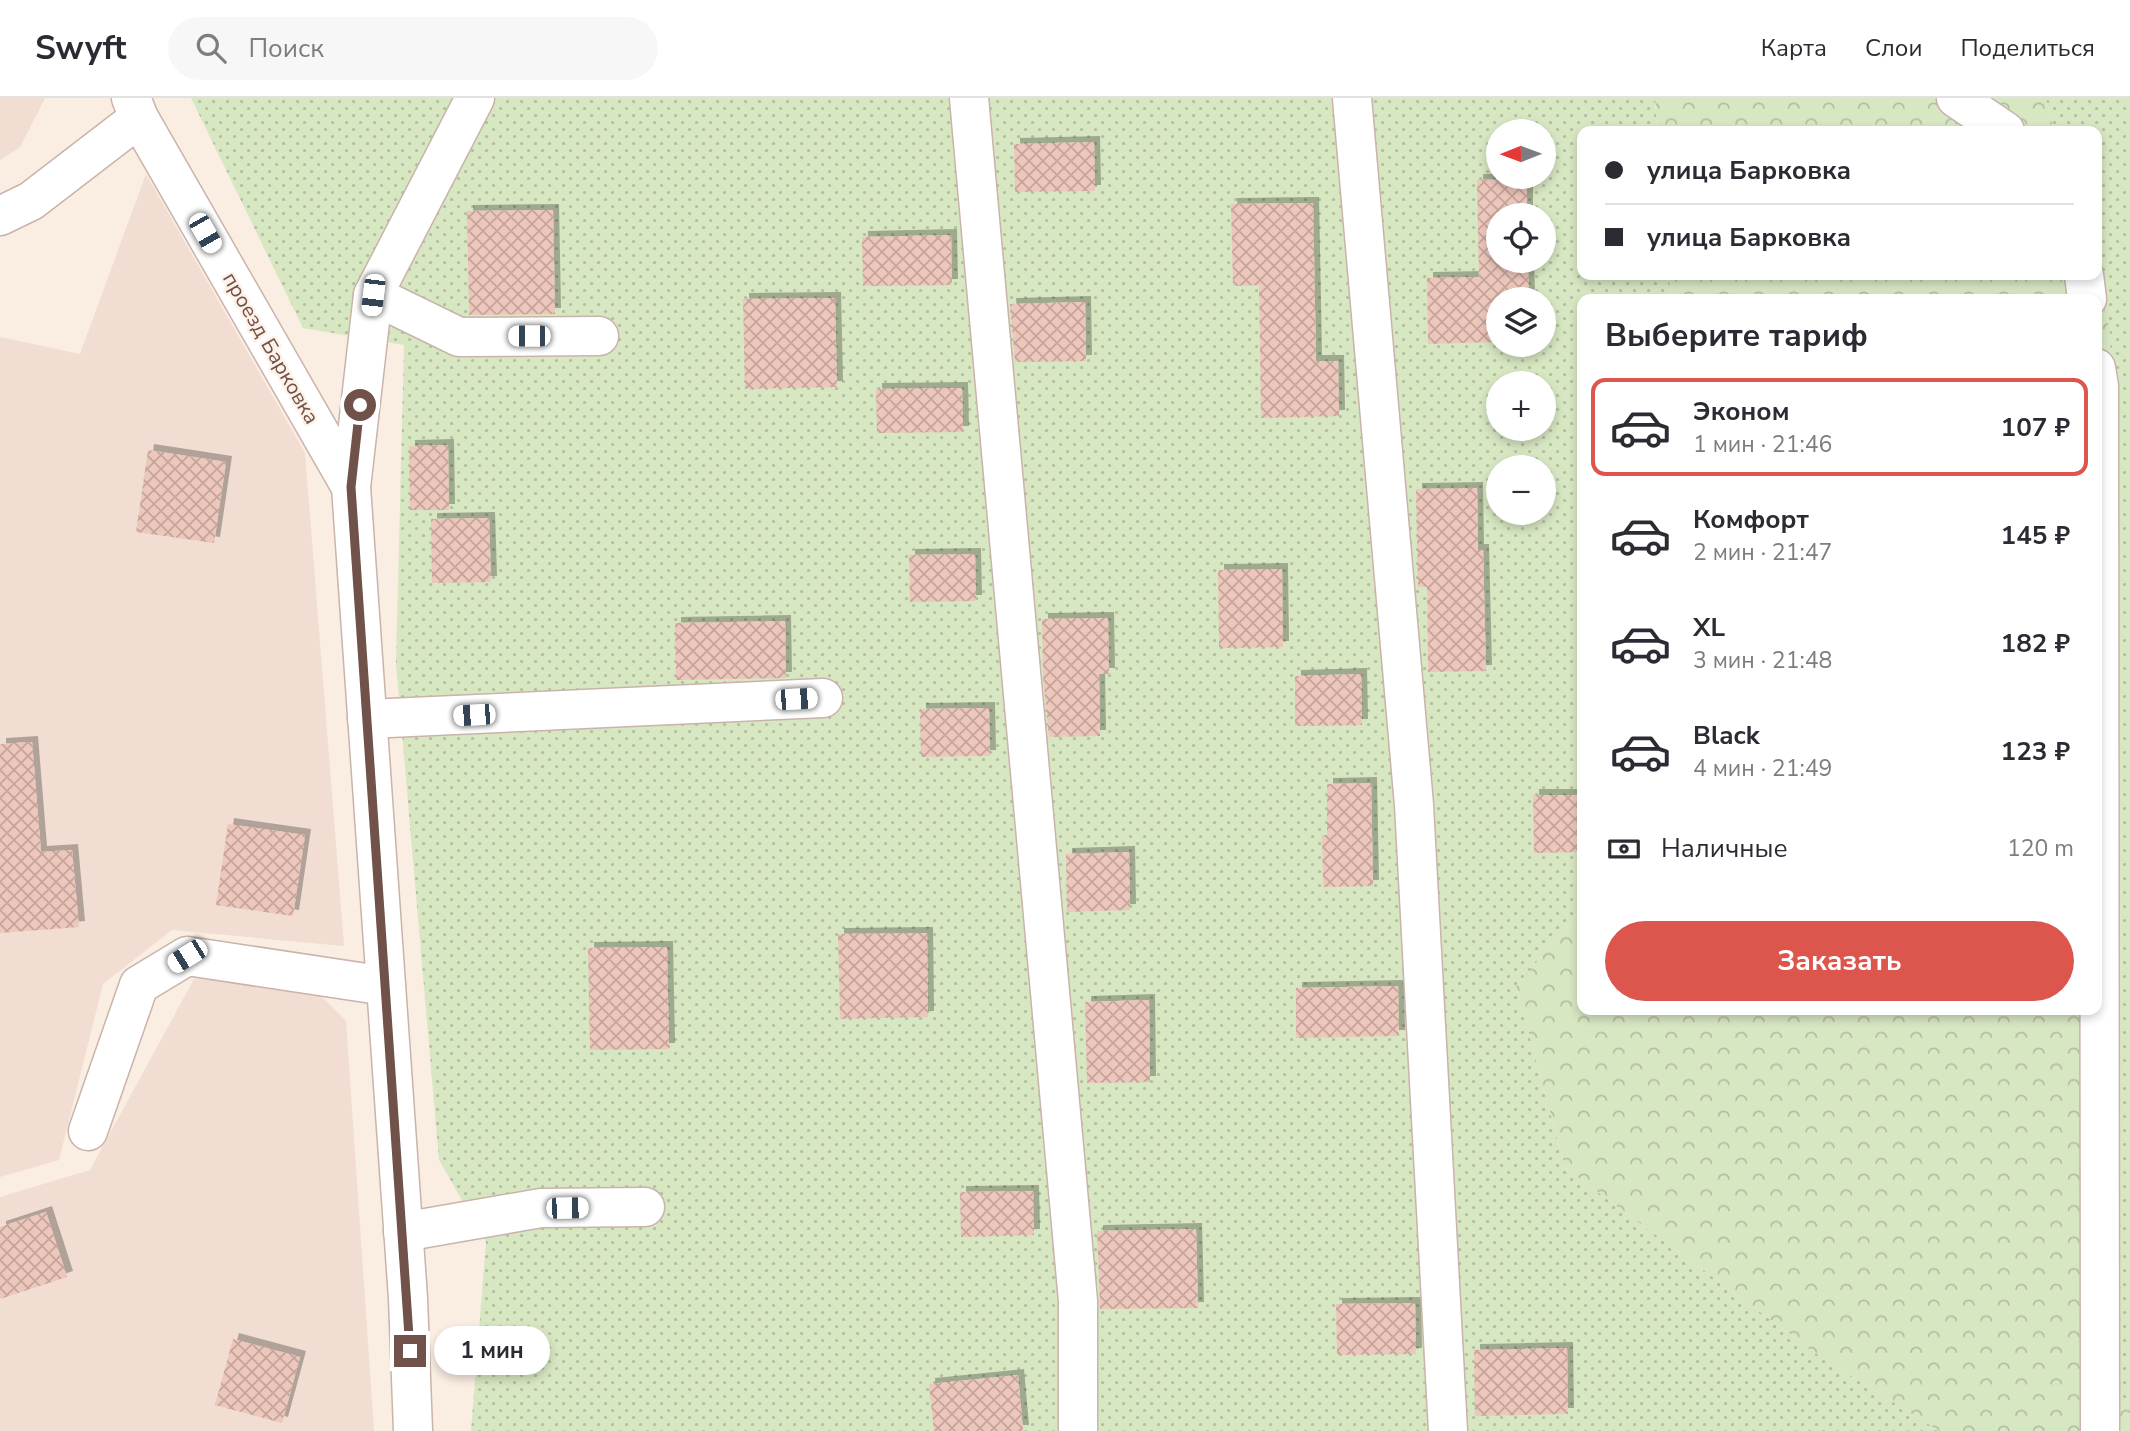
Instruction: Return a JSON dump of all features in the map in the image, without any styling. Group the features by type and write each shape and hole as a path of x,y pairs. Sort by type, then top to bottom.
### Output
{"street":[{"path":"413,1431 403,1232 351,487 373,295 475,98"},
{"path":"969,98 1078,1301 1079,1431"},
{"path":"1352,98 1415,806 1448,1431"},
{"path":"1956,98 1998,126"},
{"path":"0,216 31,201 135,108"},
{"name":"проезд Барковка","path":"135,108 351,487"},
{"path":"373,295 459,337 600,336"},
{"path":"367,719 822,698"},
{"path":"88,1131 139,985 187,956 386,986"},
{"path":"2100,1015 2100,1431"},
{"path":"403,1232 541,1208 645,1207"}],"shaded area":[{"path":"0,98 45,98 20,147 0,160"},
{"path":"146,174 305,453 344,946 172,930 103,984 59,1160 0,1177 0,337 80,354"},
{"path":"194,979 309,984 346,1021 374,1431 0,1431 0,1197 90,1170"}],"green space":[{"path":"191,98 1655,98 1657,126 1577,126 1577,280 1669,280 1671,294 1577,294 1577,915 1516,986 1565,1168 1821,1357 1939,1431 471,1431 486,1242 439,1160 396,664 404,345 303,328"},
{"path":"1655,98 2046,98 2053,126 1657,126"},
{"path":"2046,98 2130,98 2130,1408 2121,1403 2120,857 2110,330 2102,294 2100,294 2095,280 2102,280 2102,126 2053,126"},
{"path":"1669,280 2095,280 2100,294 1671,294"},
{"path":"2102,302 2110,330 2120,857 2121,1403 2130,1408 2130,1431 1939,1431 1821,1357 1565,1168 1516,986 1577,915 1577,1015 2102,1015"}],"building":[{"path":"1094,142 1095,191 1015,192 1014,144"},
{"path":"1477,180 1486,180 1486,189 1527,189 1527,203 1486,203 1486,273 1528,273 1529,287 1486,287 1486,342 1428,344 1427,278 1479,277"},
{"path":"1313,203 1316,361 1338,361 1339,416 1261,418 1259,285 1233,286 1231,204"},
{"path":"553,210 555,314 469,315 467,211"},
{"path":"951,235 952,285 863,286 862,237"},
{"path":"835,298 837,387 745,389 743,299"},
{"path":"1085,302 1086,361 1015,362 1010,304"},
{"path":"962,388 963,432 877,433 876,389"},
{"path":"448,445 449,510 410,510 409,446"},
{"path":"148,450 226,462 214,543 136,532"},
{"path":"1477,488 1478,550 1483,550 1486,671 1428,672 1427,587 1418,587 1416,489"},
{"path":"489,518 491,582 432,583 431,519"},
{"path":"975,554 976,601 910,602 909,555"},
{"path":"1282,569 1283,647 1219,648 1218,570"},
{"path":"1108,618 1109,674 1099,674 1100,736 1049,737 1043,676 1042,619"},
{"path":"785,621 786,678 676,680 675,623"},
{"path":"1361,674 1362,725 1295,726 1295,676"},
{"path":"989,708 990,756 921,757 920,709"},
{"path":"32,742 41,852 72,850 79,927 0,933 0,744"},
{"path":"1371,783 1373,886 1323,887 1322,835 1327,835 1327,784"},
{"path":"1533,795 1577,795 1577,852 1534,853"},
{"path":"228,824 305,835 293,916 216,905"},
{"path":"1129,852 1130,910 1067,912 1066,854"},
{"path":"927,933 928,1017 840,1019 838,934"},
{"path":"667,947 669,1049 590,1050 588,948"},
{"path":"1398,986 1399,1036 1296,1038 1296,988"},
{"path":"1149,1000 1150,1082 1087,1083 1085,1002"},
{"path":"1033,1191 1034,1235 961,1237 960,1192"},
{"path":"46,1212 67,1277 0,1299 0,1227"},
{"path":"1196,1229 1198,1308 1100,1309 1097,1231"},
{"path":"1415,1303 1416,1354 1337,1355 1336,1304"},
{"path":"233,1339 300,1357 282,1423 215,1405"},
{"path":"1567,1348 1568,1414 1475,1416 1474,1350"},
{"path":"1018,1375 1023,1431 934,1431 929,1384"}],"route":[{"path":"360,405 351,487 410,1351"}]}
